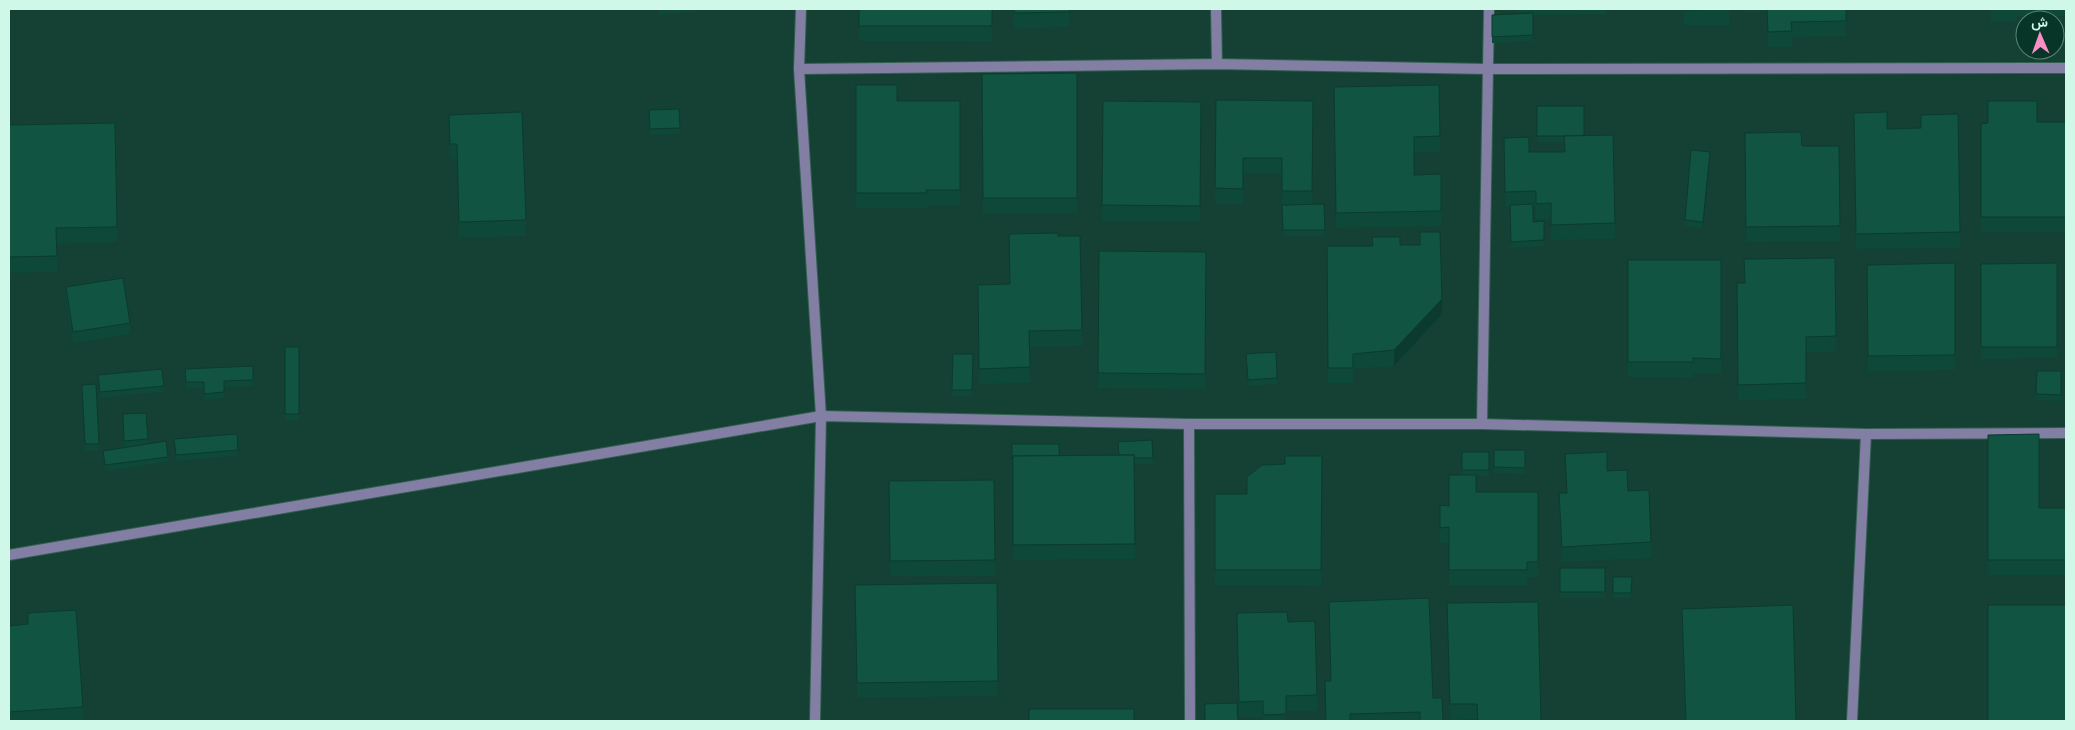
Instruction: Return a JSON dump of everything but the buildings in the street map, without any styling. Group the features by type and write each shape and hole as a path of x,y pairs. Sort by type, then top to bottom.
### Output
{"street":[{"path":"801,9 799,69 821,416 816,721"},
{"path":"1216,9 1217,64"},
{"path":"1482,424 1490,9"},
{"path":"799,69 1217,64 1488,69 2066,68"},
{"path":"9,555 821,416 1188,424 1482,424 1866,434 2066,433"},
{"path":"1188,424 1190,721"},
{"path":"1852,721 1866,434"}]}
